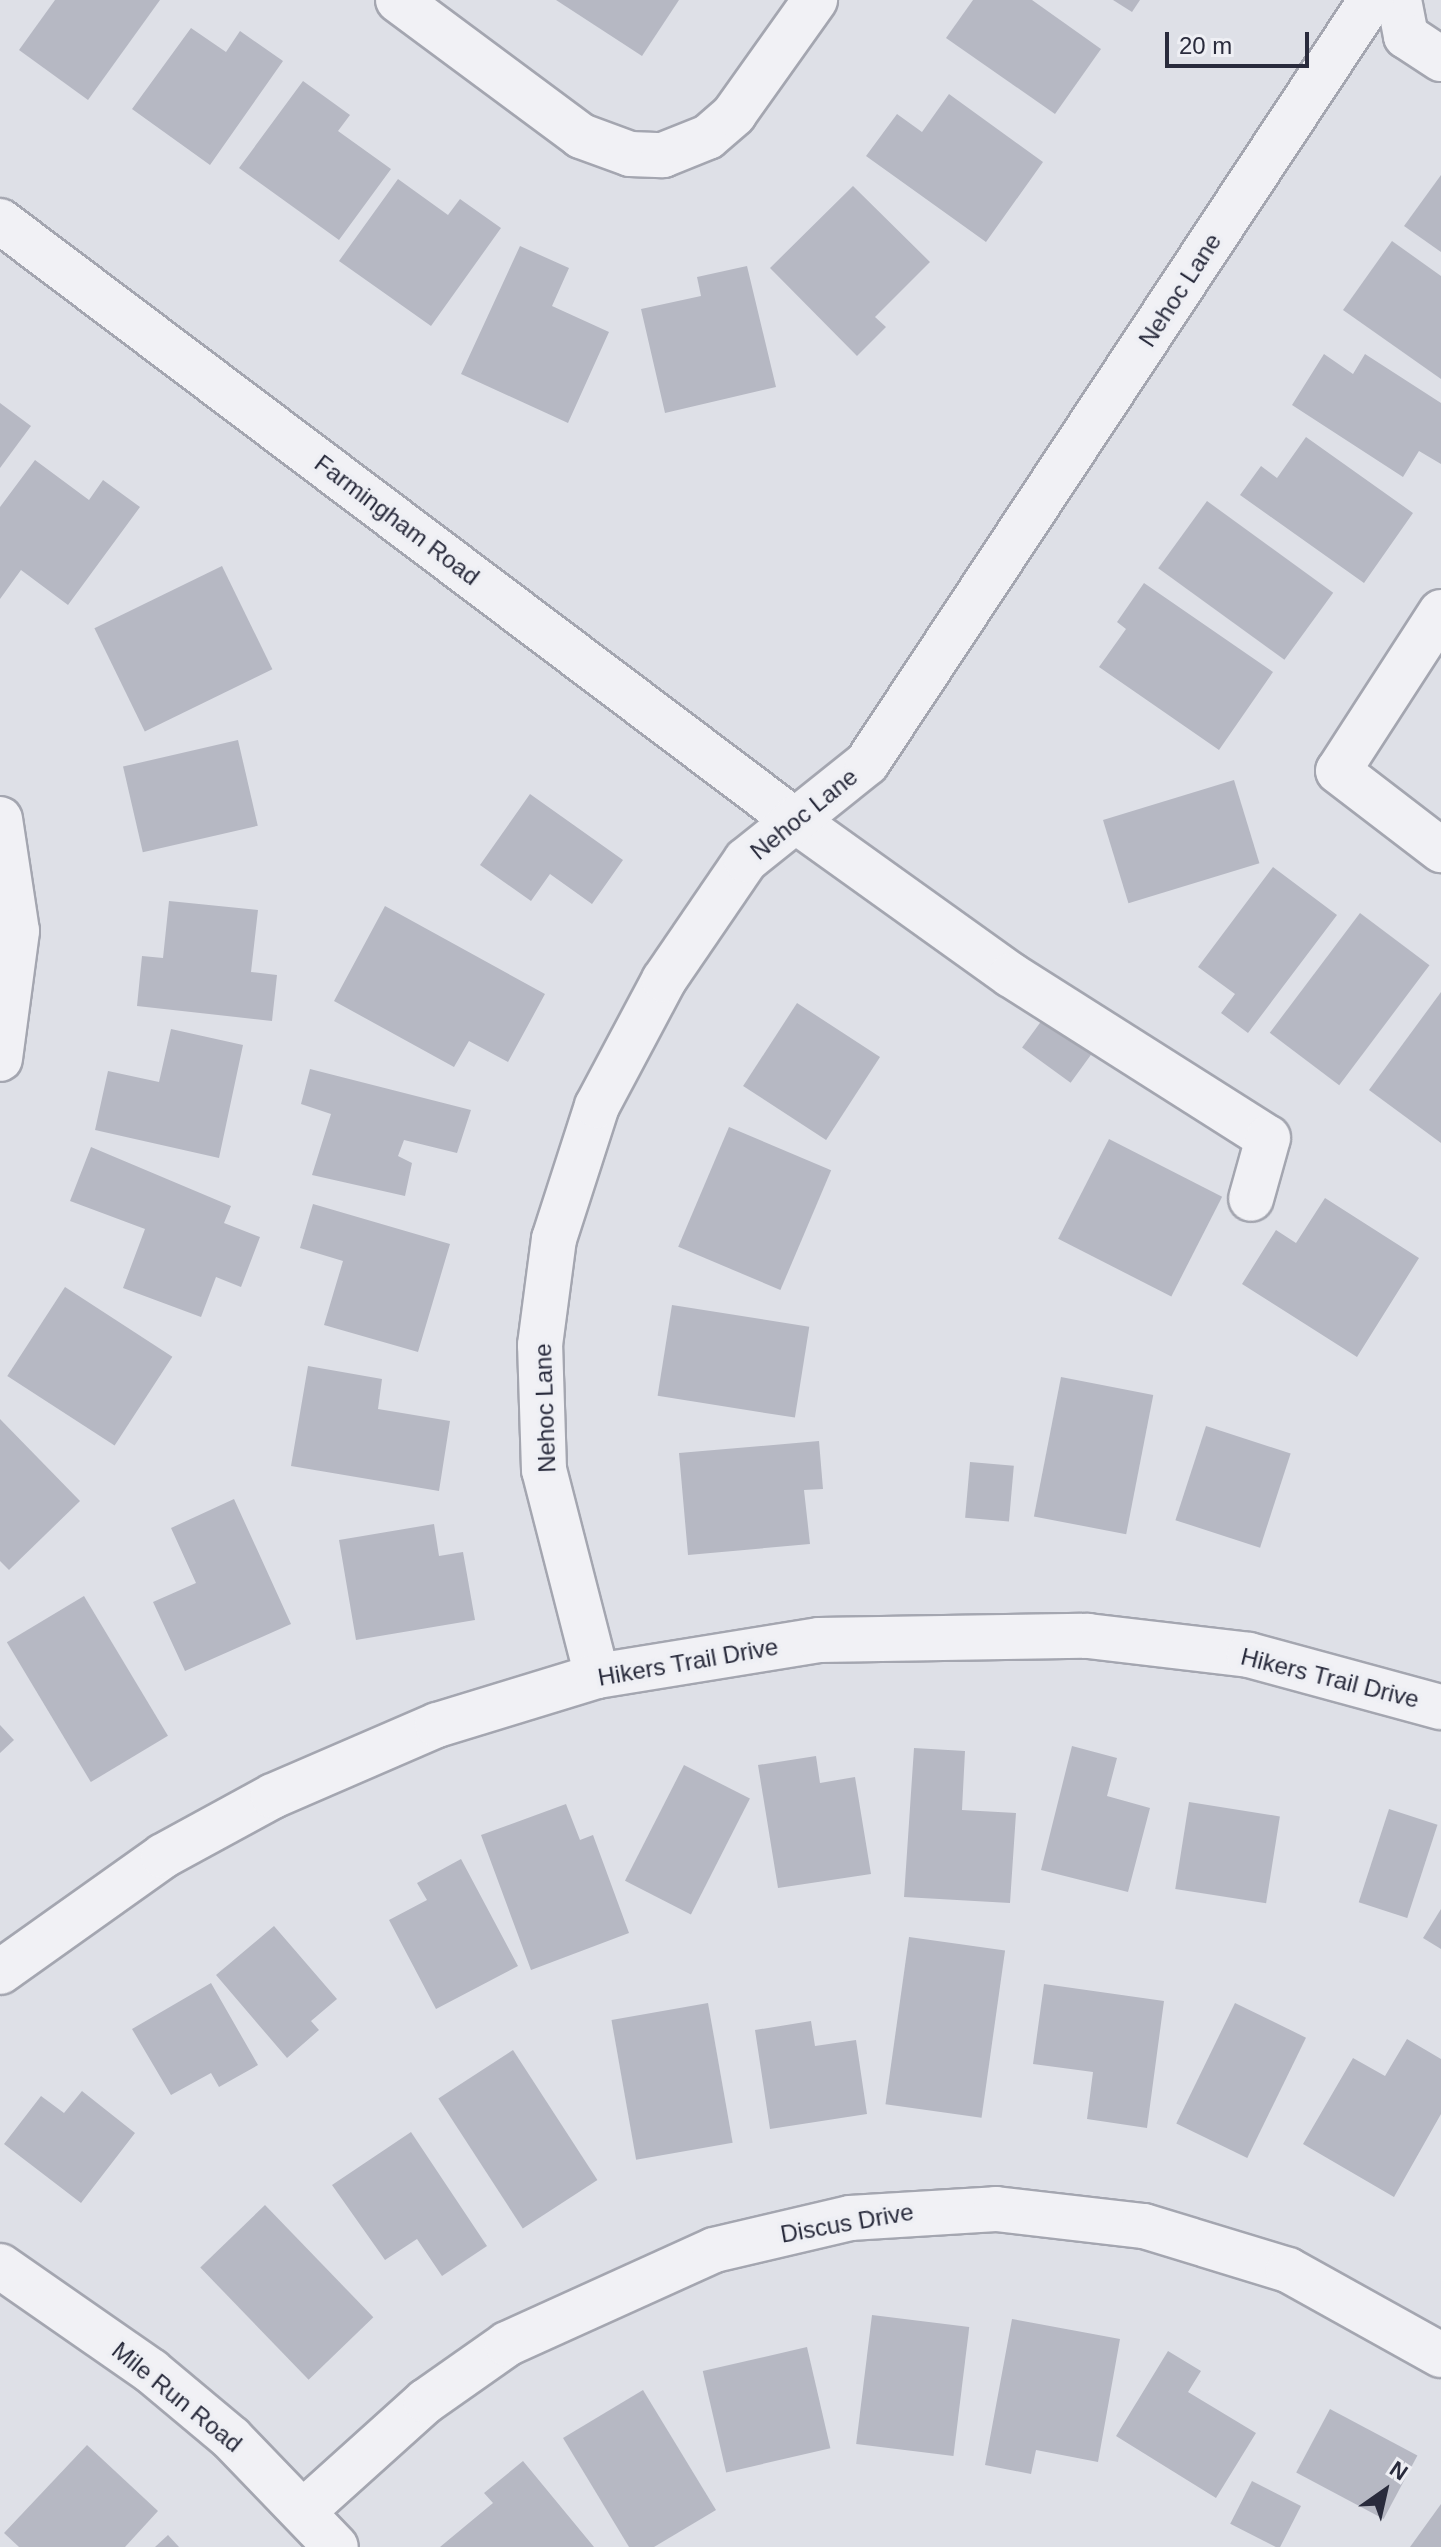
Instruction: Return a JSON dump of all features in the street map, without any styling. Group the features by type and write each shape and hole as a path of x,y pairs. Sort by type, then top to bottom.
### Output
{"street":[{"path":"398,0 581,136 630,154 663,155 708,137 734,114 815,0"},
{"name":"Nehoc Lane","path":"597,1676 544,1470 540,1345 554,1239 597,1106 664,980 746,860 793,819 867,763 1371,0"},
{"path":"1399,0 1406,36 1441,59"},
{"name":"Farmingham Road","path":"0,221 793,819 1011,975 1268,1138 1251,1199"},
{"path":"1441,612 1338,771 1441,850"},
{"path":"0,819 17,931 0,1059"},
{"name":"Hikers Trail Drive","path":"0,1972 163,1856 273,1796 437,1725 597,1676 819,1640 929,1633 1088,1636 1249,1655 1441,1707"},
{"name":"Discus Drive","path":"306,2509 426,2401 507,2344 585,2302 714,2250 902,2211 1074,2216 1220,2245 1288,2270 1441,2355"},
{"name":"Mile Run Road","path":"0,2266 151,2371 306,2509 336,2547"}],"building":[{"path":"55,0 160,0 88,100 19,50"},
{"path":"556,0 679,0 642,56"},
{"path":"973,0 1032,0 1101,49 1055,114 946,38"},
{"path":"1113,0 1140,0 1132,12"},
{"path":"191,28 226,52 240,31 283,61 210,165 132,109"},
{"path":"303,81 350,115 338,131 391,169 339,240 239,168"},
{"path":"949,94 1043,162 986,242 866,156 897,114 922,132"},
{"path":"1441,175 1441,252 1404,226"},
{"path":"398,179 448,215 460,199 501,228 431,326 339,261"},
{"path":"853,186 930,262 875,317 886,327 857,356 770,268"},
{"path":"1392,241 1441,276 1441,379 1343,310"},
{"path":"520,246 569,268 552,306 609,332 568,423 461,374"},
{"path":"747,266 776,387 665,413 641,309 701,296 697,277"},
{"path":"1324,354 1353,374 1365,354 1441,403 1441,464 1419,451 1403,477 1292,405"},
{"path":"0,403 31,426 0,468"},
{"path":"1306,437 1413,513 1364,583 1240,495 1261,466 1277,478"},
{"path":"35,460 89,500 103,480 140,507 68,605 21,570 0,599 0,507"},
{"path":"1207,501 1333,593 1284,660 1158,568"},
{"path":"222,566 272,669 145,732 94,628"},
{"path":"1144,583 1273,672 1219,750 1099,667 1126,629 1117,622"},
{"path":"238,740 258,826 143,852 123,767"},
{"path":"1234,780 1259,863 1128,903 1103,820"},
{"path":"530,794 623,860 592,904 550,874 531,901 480,865"},
{"path":"1273,867 1337,915 1248,1033 1221,1013 1235,994 1198,967"},
{"path":"169,901 258,910 251,972 277,975 272,1021 137,1006 142,956 163,958"},
{"path":"385,906 545,994 508,1062 469,1041 454,1067 334,1001"},
{"path":"1360,913 1429,965 1339,1085 1270,1033"},
{"path":"1441,992 1441,1143 1369,1090"},
{"path":"797,1003 880,1057 826,1140 743,1086"},
{"path":"1045,1016 1094,1051 1071,1083 1022,1048"},
{"path":"171,1029 243,1045 219,1158 95,1130 108,1071 159,1082"},
{"path":"310,1069 471,1110 457,1153 404,1140 398,1156 412,1163 405,1196 312,1175 331,1114 301,1104"},
{"path":"729,1127 831,1170 780,1290 678,1247"},
{"path":"1109,1139 1222,1197 1171,1296 1058,1239"},
{"path":"91,1147 231,1206 224,1223 260,1237 241,1287 216,1277 201,1317 123,1288 145,1229 70,1201"},
{"path":"1325,1198 1419,1258 1357,1357 1242,1284 1276,1230 1296,1243"},
{"path":"313,1204 450,1244 418,1352 324,1325 343,1261 300,1248"},
{"path":"65,1287 172,1357 115,1446 7,1376"},
{"path":"672,1305 809,1327 795,1418 658,1396"},
{"path":"308,1366 382,1379 378,1409 450,1421 439,1491 291,1466"},
{"path":"1061,1377 1153,1395 1126,1534 1034,1516"},
{"path":"0,1419 80,1501 9,1570 0,1561"},
{"path":"1206,1426 1291,1454 1260,1548 1175,1520"},
{"path":"819,1441 823,1489 804,1490 810,1544 688,1555 679,1453"},
{"path":"970,1462 1014,1466 1009,1522 965,1518"},
{"path":"234,1499 291,1624 185,1671 153,1602 196,1583 171,1528"},
{"path":"434,1524 439,1556 463,1552 475,1620 356,1640 339,1540"},
{"path":"84,1596 168,1736 91,1782 7,1642"},
{"path":"0,1725 14,1740 0,1753"},
{"path":"1072,1746 1117,1758 1107,1796 1150,1808 1128,1892 1041,1870"},
{"path":"914,1748 965,1751 962,1810 1016,1813 1010,1903 904,1897"},
{"path":"816,1756 820,1783 855,1777 871,1874 778,1888 758,1765"},
{"path":"684,1765 750,1799 691,1914 625,1881"},
{"path":"1189,1802 1280,1816 1266,1903 1175,1889"},
{"path":"566,1804 580,1840 593,1835 629,1933 531,1970 481,1835"},
{"path":"1389,1809 1438,1825 1407,1918 1359,1902"},
{"path":"461,1859 518,1966 436,2009 389,1920 427,1900 417,1883"},
{"path":"1441,1909 1441,1949 1423,1938"},
{"path":"274,1926 337,1999 311,2021 319,2030 287,2058 216,1975"},
{"path":"909,1937 1005,1950 982,2118 885,2104"},
{"path":"211,1983 258,2065 219,2087 211,2073 171,2095 132,2029"},
{"path":"1044,1984 1164,2001 1147,2128 1087,2119 1093,2072 1033,2064"},
{"path":"708,2003 733,2143 636,2160 611,2020"},
{"path":"1235,2003 1306,2038 1247,2158 1176,2123"},
{"path":"811,2021 815,2046 856,2040 867,2114 770,2129 755,2030"},
{"path":"1407,2039 1441,2059 1441,2114 1394,2197 1303,2144 1353,2058 1385,2076"},
{"path":"513,2050 597,2180 523,2228 438,2098"},
{"path":"82,2091 135,2133 81,2203 4,2144 41,2096 64,2113"},
{"path":"411,2132 487,2246 442,2276 417,2239 385,2260 332,2185"},
{"path":"265,2205 373,2317 309,2380 200,2268"},
{"path":"872,2315 969,2327 953,2456 856,2444"},
{"path":"1012,2319 1120,2339 1098,2462 1036,2450 1031,2474 985,2465"},
{"path":"807,2347 830,2448 726,2472 703,2371"},
{"path":"1168,2351 1201,2371 1188,2392 1256,2433 1216,2498 1116,2436"},
{"path":"643,2390 716,2510 654,2547 629,2547 563,2438"},
{"path":"1330,2409 1417,2455 1384,2519 1296,2473"},
{"path":"87,2445 158,2511 125,2547 19,2547 4,2533"},
{"path":"523,2461 594,2547 440,2547 493,2503 484,2493"},
{"path":"1252,2481 1301,2506 1280,2547 1230,2524"},
{"path":"1441,2504 1441,2547 1410,2547"},
{"path":"168,2535 179,2547 155,2547"}]}
